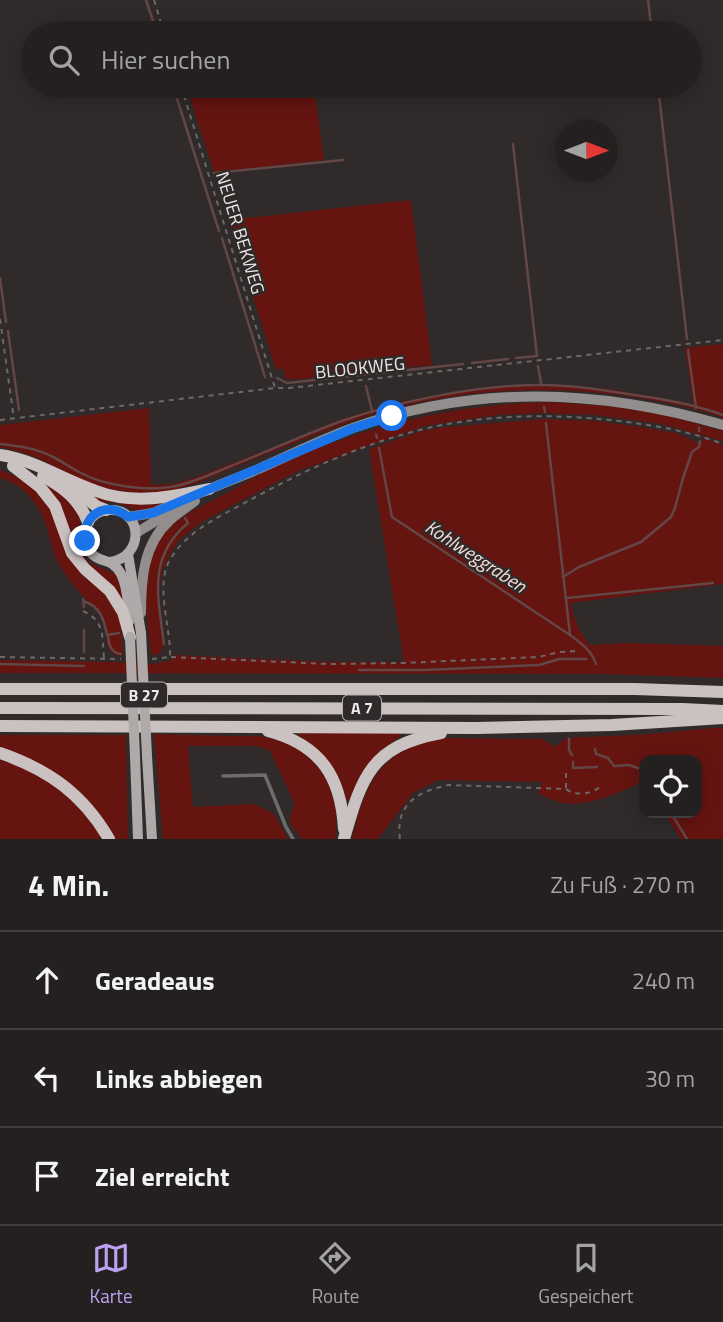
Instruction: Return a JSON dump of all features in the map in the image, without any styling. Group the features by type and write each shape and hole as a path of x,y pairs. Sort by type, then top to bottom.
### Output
{"highway":[{"path":"0,455 30,462 98,492 122,498 167,497 209,489"},
{"path":"0,463 40,474 66,491 76,499 88,522"},
{"path":"13,466 47,495 60,518 72,553 85,569 110,591 136,635"},
{"path":"57,475 96,506 106,510"},
{"name":"A 7","path":"0,689 635,689 723,692"},
{"name":"A 7","path":"0,708 723,711"},
{"path":"0,726 476,728 612,725 723,718"},
{"path":"250,727 282,735 312,751 324,764 340,794 345,838"},
{"path":"345,838 366,776 378,761 396,747 416,738 476,728"},
{"path":"0,753 31,765 76,795 109,839"}],"main road":[{"path":"128,517 153,513 354,428 424,408 460,402 510,396 590,398 638,404 723,425"},
{"path":"136,533 256,470"},
{"path":"136,635 142,579 149,549 168,522 195,501"},
{"path":"88,522 96,514 116,510 128,517 134,525 134,545 120,560 110,562"},
{"name":"B 27","path":"88,522 84,531 86,546 96,557 110,562 121,574 136,635 135,756 138,839"},
{"name":"B 27","path":"128,554 148,756 152,839"}],"lane":[{"path":"223,775 265,775 293,839"}],"path":[{"path":"154,0 160,21"},
{"name":"NEUER BEKWEG","path":"185,98 275,388"},
{"path":"0,319 14,419"},
{"name":"BLOOKWEG","path":"0,420 723,340"},
{"path":"170,657 164,573 170,559 184,541 289,478 333,459 408,433 497,418 529,416 650,425 723,444"},
{"path":"83,611 94,616 100,625 104,659"},
{"path":"151,659 170,657 329,664 402,663 539,657 577,651"},
{"path":"0,657 127,659"},
{"path":"566,771 566,789"},
{"path":"400,839 400,817 404,810 417,796 437,788 449,785 566,789 572,793 583,793 593,792 603,784"}],"shaded area":[{"path":"190,98 316,98 324,160 214,172"},
{"path":"411,200 432,365 285,379 284,368 276,370 229,220"},
{"path":"723,344 723,418 656,401 576,391 536,390 456,396 377,413 190,485 150,493 127,492 94,485 47,462 0,447 0,425 149,408 151,485 172,484 339,420 394,403 443,394 548,384 610,389 693,404 685,348"},
{"path":"550,402 607,406 677,418 723,431 723,441 661,424 595,415 497,415 425,426 298,471 203,521 179,540 162,571 159,592 164,644 160,654 151,655 146,602 149,563 160,539 185,516 280,464 320,447 384,426 482,407"},
{"path":"544,419 596,421 640,427 676,433 701,444 703,438 723,445 723,584 571,603 578,626 590,645 625,643 723,646 723,678 602,674 0,673 0,660 151,664 170,661 174,655 331,662 404,662 369,449 422,431"},
{"path":"0,470 28,484 51,509 57,523 118,613 123,656 111,652 101,614 78,591 59,564 37,506 25,492 0,478"},
{"path":"46,482 68,496 81,517 77,540 82,553 90,563 115,574 122,600 88,565 76,548"},
{"path":"83,491 173,500 139,512 118,503 101,502"},
{"path":"723,727 723,839 681,839 667,818 702,818 702,755 639,755 639,784 580,803 559,802 538,794 542,782 438,780 413,793 378,839 352,839 363,800 380,770 391,759 423,743 445,738 543,739 555,747 566,738"},
{"path":"399,732 400,737 383,749 369,764 350,800 346,800 340,781 328,764 299,736 299,733"},
{"path":"154,734 257,736 273,739 303,753 315,764 331,790 337,822 335,839 302,839 289,822 294,802 270,751 256,746 188,746 193,807 254,804 274,814 288,839 163,839"},
{"path":"0,735 126,735 128,839 115,839 101,817 0,748"},
{"path":"0,760 31,772 59,789 83,812 102,839 0,839"}],"waterway":[{"name":"Kohlweggraben","path":"146,0 153,21"},
{"path":"648,0 651,21"},
{"name":"Kohlweggraben","path":"177,98 219,231"},
{"path":"659,98 687,339"},
{"path":"513,144 537,356 516,358"},
{"path":"214,173 343,160"},
{"name":"Kohlweggraben","path":"222,238 265,377"},
{"path":"0,278 6,322"},
{"path":"8,331 19,410"},
{"path":"688,350 696,408"},
{"path":"472,363 508,359"},
{"path":"277,378 287,383 463,364"},
{"path":"538,366 541,383"},
{"name":"Kohlweggraben","path":"366,386 372,411"},
{"path":"0,444 45,453 103,482 161,488 199,479 362,414 465,391 516,386 578,387 672,401 723,415"},
{"path":"544,407 545,412"},
{"path":"546,423 570,635"},
{"name":"Kohlweggraben","path":"376,434 377,438"},
{"path":"563,577 579,567 641,542 671,517 692,452 699,447 700,441"},
{"name":"Kohlweggraben","path":"379,448 392,517 570,635 589,651 596,664"},
{"path":"164,644 158,579 166,550 188,523 185,518"},
{"path":"567,598 713,583"},
{"path":"83,599 84,607"},
{"path":"83,601 94,606 100,614 107,635 119,633"},
{"path":"84,630 84,652"},
{"path":"108,637 113,650 121,654"},
{"path":"359,670 539,665 559,659 586,659"},
{"path":"0,664 84,666"},
{"path":"569,739 572,755"},
{"name":"Kohlweggraben","path":"595,749 596,754 608,758 614,766 629,765 639,768"},
{"path":"573,762 573,768 597,767"},
{"name":"Kohlweggraben","path":"674,818 687,839"}],"route":[{"path":"85,541 84,531 88,522 101,511 116,510 128,517 153,513 320,441 392,416"}]}
